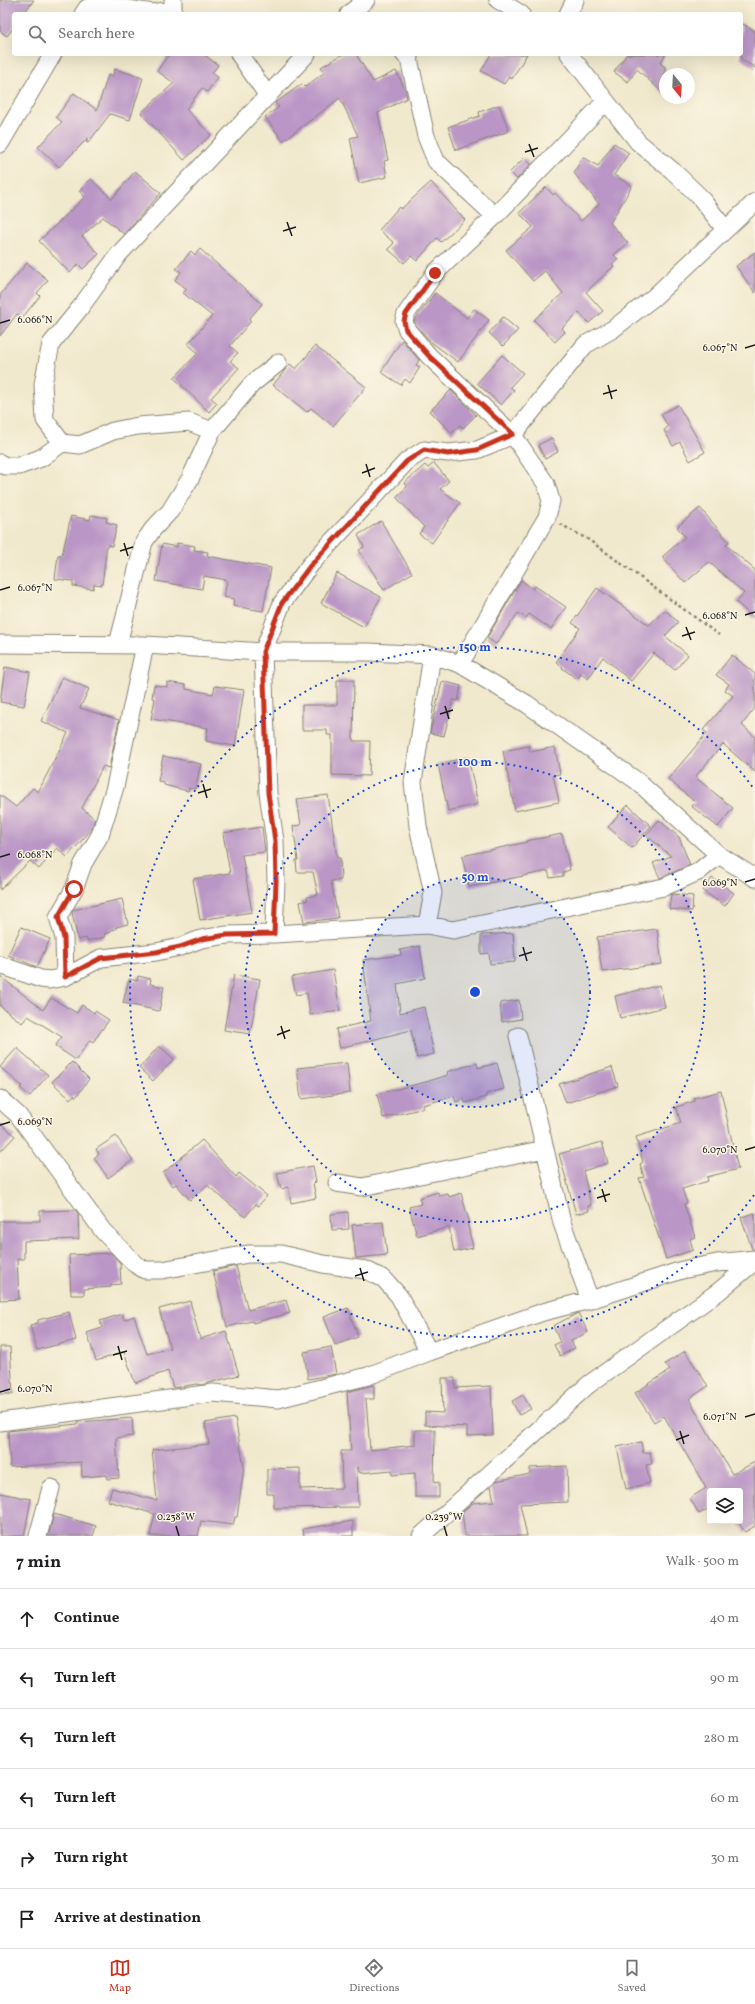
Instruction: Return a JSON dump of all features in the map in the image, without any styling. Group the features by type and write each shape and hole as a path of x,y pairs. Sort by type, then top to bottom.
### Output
{"street":[{"path":"498,0 518,12"},
{"path":"569,12 575,0"},
{"path":"84,12 87,8 95,4 153,12 176,8"},
{"path":"0,144 53,56"},
{"path":"240,56 268,96"},
{"path":"62,443 45,420 43,384 51,344 80,308 119,254 305,56"},
{"path":"406,56 409,59 426,136 436,161 495,216"},
{"path":"570,56 605,102 638,142 673,171 699,196 725,229"},
{"path":"460,664 547,517 551,500 546,484 513,434 429,356 406,330 404,321 406,314 435,273 495,216 605,102"},
{"path":"274,934 276,882 275,841 268,793 263,652 282,603 305,572 407,461 424,450 448,454 477,450 513,434 585,344 613,329 654,297 755,202"},
{"path":"118,644 144,542 152,529 170,511 190,479 212,431 252,384 278,363"},
{"path":"0,463 6,466 19,466 41,458 62,443 80,445 113,431 138,426 189,422 212,431"},
{"path":"0,644 118,644 263,652 368,652 432,654 460,664 527,704 637,781 719,855 755,878"},
{"path":"65,977 64,938 58,917 74,889 83,864 100,835 115,787 145,645"},
{"path":"427,925 433,893 418,826 413,782 432,654"},
{"path":"0,965 41,979 49,980 65,977 101,958 156,952 180,947 202,939 227,935 274,934 427,925 453,930 510,917 642,893 664,887 698,872 719,855"},
{"path":"518,1036 562,1223 590,1300"},
{"path":"0,1099 18,1115 103,1231 135,1264 145,1270 162,1270 248,1254 281,1254 323,1264 366,1270 384,1279 399,1296 429,1352"},
{"path":"337,1183 362,1187 545,1149"},
{"path":"0,1422 212,1393 278,1399 368,1376 429,1352 543,1312 590,1300 682,1270 755,1260"},
{"path":"421,1536 588,1385 712,1297 755,1260"},
{"path":"38,1536 51,1488"}],"path":[{"path":"547,517 589,540 719,635"}],"building":[{"path":"0,0 34,0 25,12 12,12 12,30 7,36 0,31"},
{"path":"743,24 755,31 755,68 741,59 741,56 743,56"},
{"path":"168,56 206,56 218,65 212,73 218,77 207,92 202,88 186,109 211,135 184,160 141,113 174,83 157,71"},
{"path":"340,56 357,56 373,82 396,71 405,89 407,98 378,113 388,160 384,161 387,177 359,183 350,138 358,136 340,98 283,141 265,117 279,107 275,103 302,84 305,87 325,72 321,67"},
{"path":"490,56 526,56 512,79 509,77 504,84 481,71"},
{"path":"626,56 665,56 660,63 665,68 659,68 659,89 637,69 628,82 614,72"},
{"path":"115,69 143,78 130,120 110,114 88,143 86,142 88,138 59,167 38,147 62,122 56,117 74,93 97,110 108,75 112,77"},
{"path":"499,105 509,131 456,150 448,127 480,116 479,112"},
{"path":"614,143 629,153 614,175 632,186 610,223 628,243 614,255 618,259 612,264 614,266 586,292 603,311 589,323 579,312 562,328 565,332 555,342 534,320 563,293 545,271 533,281 506,250 533,227 519,213 546,187 553,195 555,193 581,221 599,204 574,173 583,157 598,166"},
{"path":"524,158 531,164 517,179 510,172"},
{"path":"135,171 161,193 124,234 103,217 82,236 99,254 83,269 78,264 70,273 39,241 85,197 79,191 91,179 112,199"},
{"path":"431,182 465,220 441,242 437,238 417,261 411,256 404,263 388,249 394,243 379,230 399,207 401,209"},
{"path":"200,249 262,304 249,319 251,321 230,346 238,353 230,361 239,368 211,398 217,403 209,412 174,378 198,353 188,344 212,316 183,293 187,289 175,280 181,272 176,269 191,251 195,255"},
{"path":"755,252 755,293 736,266"},
{"path":"27,263 48,280 37,293 40,296 22,318 17,314 0,336 0,295"},
{"path":"435,293 467,318 474,309 489,320 458,362 431,342 414,321"},
{"path":"503,317 518,330 503,346 489,333"},
{"path":"402,340 419,360 416,365 420,367 410,383 405,379 401,385 381,372"},
{"path":"315,346 366,387 333,426 311,408 307,412 273,385 290,364 296,369"},
{"path":"502,355 523,373 510,387 514,390 501,405 477,383"},
{"path":"451,390 476,415 463,428 460,425 452,433 430,411"},
{"path":"678,405 705,452 690,461 680,442 673,446 664,430 668,427 661,414"},
{"path":"552,438 558,452 545,459 538,445"},
{"path":"434,463 449,481 440,489 460,503 432,543 419,534 424,527 396,497 407,487 404,483 425,465 428,468"},
{"path":"700,508 729,542 726,545 755,570 755,619 736,602 744,593 709,562 685,583 662,557 685,537 677,527"},
{"path":"91,515 107,518 106,522 117,525 112,546 107,545 102,585 94,584 93,589 73,586 73,581 55,579 58,555 62,555 71,516 90,520"},
{"path":"381,521 412,573 384,590 359,550 364,547 358,535"},
{"path":"177,543 195,546 194,550 208,552 207,556 271,568 263,611 233,606 234,599 224,597 227,580 204,576 202,589 156,581 162,544 177,547"},
{"path":"337,573 381,597 364,627 321,603"},
{"path":"521,580 533,589 535,586 566,607 551,629 529,614 526,618 518,613 496,644 487,638"},
{"path":"597,588 649,625 665,610 678,622 665,636 688,655 675,670 654,653 631,681 603,657 588,679 581,674 577,679 556,662 580,628 572,623"},
{"path":"732,655 755,674 755,708 742,725 755,737 755,772 723,744 695,777 733,808 718,827 691,806 695,802 668,779 707,733 703,730 733,696 725,690 729,684 716,675"},
{"path":"5,667 30,672 24,706 0,702"},
{"path":"62,677 89,689 80,708 119,720 109,768 103,766 82,808 95,819 92,829 67,857 57,848 39,869 30,861 0,890 0,795 16,807 33,788 38,792 68,733 41,721"},
{"path":"337,680 354,680 353,741 370,741 369,776 332,775 332,735 327,735 327,730 302,730 302,705 337,705"},
{"path":"442,681 461,686 458,701 453,700 444,736 430,733"},
{"path":"167,682 186,685 186,689 213,694 215,686 244,690 235,746 206,741 208,728 151,719 155,699 152,698 154,685 167,687"},
{"path":"529,746 530,752 555,747 560,774 553,775 559,802 515,811 503,751"},
{"path":"163,756 201,764 195,789 189,788 188,791 164,785 164,782 158,781"},
{"path":"468,757 478,804 448,811 438,764"},
{"path":"328,795 337,858 340,858 341,880 331,881 338,918 304,922 300,902 308,900 307,897 318,895 313,872 297,872 296,860 298,860 293,826 301,825 297,799"},
{"path":"628,805 651,826 632,848 608,827"},
{"path":"659,820 679,837 690,865 660,878 653,863 671,856 646,835"},
{"path":"262,827 265,852 242,855 252,912 200,920 193,879 230,873 223,833"},
{"path":"562,834 570,870 563,872 563,876 550,878 548,871 469,887 462,856"},
{"path":"712,878 734,893 725,906 703,891"},
{"path":"671,895 693,896 692,911 669,909"},
{"path":"122,899 128,924 116,927 116,929 111,930 111,932 104,934 105,937 87,941 86,938 78,940 72,913 73,910"},
{"path":"21,927 50,939 37,967 8,955"},
{"path":"657,929 662,964 602,972 597,937"},
{"path":"513,933 515,962 490,964 489,953 481,954 481,935"},
{"path":"420,946 425,978 397,984 400,1013 424,1007 434,1054 417,1058 411,1030 340,1048 336,1029 371,1021 363,960 401,955 400,950"},
{"path":"333,970 340,1011 310,1015 307,993 296,995 292,977"},
{"path":"234,975 260,979 250,1034 224,1030"},
{"path":"0,976 43,1010 51,998 77,1013 82,1005 109,1020 93,1042 90,1040 76,1060 55,1046 62,1037 28,1016 22,1023 0,1006"},
{"path":"138,976 151,979 150,984 164,987 159,1011 123,1003 129,979 137,981"},
{"path":"660,985 665,1007 620,1018 615,996"},
{"path":"519,1000 521,1019 502,1022 500,1003"},
{"path":"159,1046 174,1059 153,1081 139,1068"},
{"path":"17,1048 48,1075 30,1096 20,1088 22,1086 0,1067"},
{"path":"72,1062 89,1079 76,1097 74,1095 70,1099 52,1082"},
{"path":"347,1063 350,1093 301,1099 297,1068"},
{"path":"477,1063 478,1068 497,1063 504,1089 486,1094 486,1097 465,1103 464,1099 456,1102 454,1096 423,1105 424,1108 383,1118 377,1094 426,1082 448,1075 447,1072"},
{"path":"612,1067 618,1086 566,1103 559,1084"},
{"path":"721,1091 738,1169 707,1177 708,1181 682,1189 687,1203 684,1204 695,1237 690,1239 693,1250 666,1259 639,1178 644,1177 640,1164 643,1162 636,1137 681,1123 676,1107 695,1101 694,1098"},
{"path":"0,1123 15,1136 0,1152"},
{"path":"116,1136 133,1160 108,1178 94,1158 99,1154 96,1149"},
{"path":"202,1140 236,1177 239,1173 267,1196 258,1206 256,1204 245,1217 207,1185 190,1200 176,1184 173,1186 163,1173"},
{"path":"602,1142 608,1163 583,1171 591,1205 588,1206 589,1211 576,1214 559,1154"},
{"path":"313,1166 316,1182 313,1183 316,1198 291,1203 288,1187 281,1189 277,1173"},
{"path":"438,1192 439,1196 448,1194 449,1197 461,1193 469,1221 467,1222 473,1248 454,1252 449,1227 417,1236 409,1207 421,1204 419,1198"},
{"path":"75,1210 78,1213 79,1239 24,1241 24,1259 17,1259 19,1299 0,1300 0,1221 40,1221 40,1211"},
{"path":"348,1212 349,1229 332,1230 331,1214"},
{"path":"755,1213 755,1249 752,1249 741,1217"},
{"path":"383,1222 387,1255 356,1258 352,1225"},
{"path":"111,1253 120,1263 121,1284 111,1285 111,1287 84,1289 84,1295 71,1295 69,1255"},
{"path":"236,1266 248,1310 286,1300 290,1313 253,1323 252,1321 227,1327 213,1271"},
{"path":"190,1301 200,1339 226,1331 239,1375 201,1385 196,1384 173,1388 168,1371 135,1383 124,1352 96,1361 87,1333 102,1328 100,1321 122,1314 124,1320 134,1316 147,1354 170,1348 159,1309"},
{"path":"348,1308 358,1337 335,1345 324,1317"},
{"path":"69,1312 76,1340 37,1350 30,1325 38,1323 38,1320"},
{"path":"578,1313 588,1332 571,1341 575,1348 560,1356 554,1345 560,1342 553,1326"},
{"path":"0,1347 10,1347 13,1394 0,1394"},
{"path":"331,1347 336,1374 308,1379 304,1352"},
{"path":"685,1351 708,1386 689,1399 732,1474 755,1462 755,1526 745,1532 740,1525 743,1524 743,1488 707,1488 707,1510 699,1514 690,1498 706,1488 664,1416 654,1422 635,1393 670,1370 665,1364"},
{"path":"442,1378 455,1378 455,1388 491,1386 493,1435 467,1436 467,1427 425,1425 425,1412 443,1413"},
{"path":"374,1385 374,1399 366,1399 370,1450 415,1445 415,1430 435,1430 434,1483 439,1482 439,1497 415,1497 415,1473 392,1475 392,1470 360,1473 357,1467 358,1507 274,1508 274,1494 267,1494 267,1469 300,1468 300,1489 342,1488 341,1451 351,1451 347,1392"},
{"path":"523,1395 531,1409 519,1415 512,1401"},
{"path":"132,1418 133,1436 116,1438 119,1478 107,1479 107,1475 82,1477 81,1462 10,1467 8,1431 78,1424 78,1422"},
{"path":"235,1418 244,1467 237,1517 235,1517 233,1525 201,1521 198,1536 150,1536 155,1514 108,1501 112,1488 157,1501 152,1450 209,1444 205,1423"},
{"path":"641,1442 643,1453 650,1452 652,1464 646,1465 650,1483 626,1489 617,1447"},
{"path":"567,1466 568,1502 520,1504 527,1536 465,1536 462,1512 473,1503 494,1501 491,1486 496,1481 530,1474 530,1468"},
{"path":"0,1493 31,1499 24,1536 0,1536"},
{"path":"54,1514 96,1526 93,1536 48,1536"},
{"path":"353,1521 353,1536 304,1536 303,1529"}],"route":[{"path":"74,889 58,917 64,938 65,977 101,958 156,952 180,947 202,939 227,935 274,934 276,882 275,841 268,793 263,652 282,603 310,566 407,461 424,450 448,454 477,450 494,444 513,434 429,356 406,330 404,321 406,314 435,273"}]}
